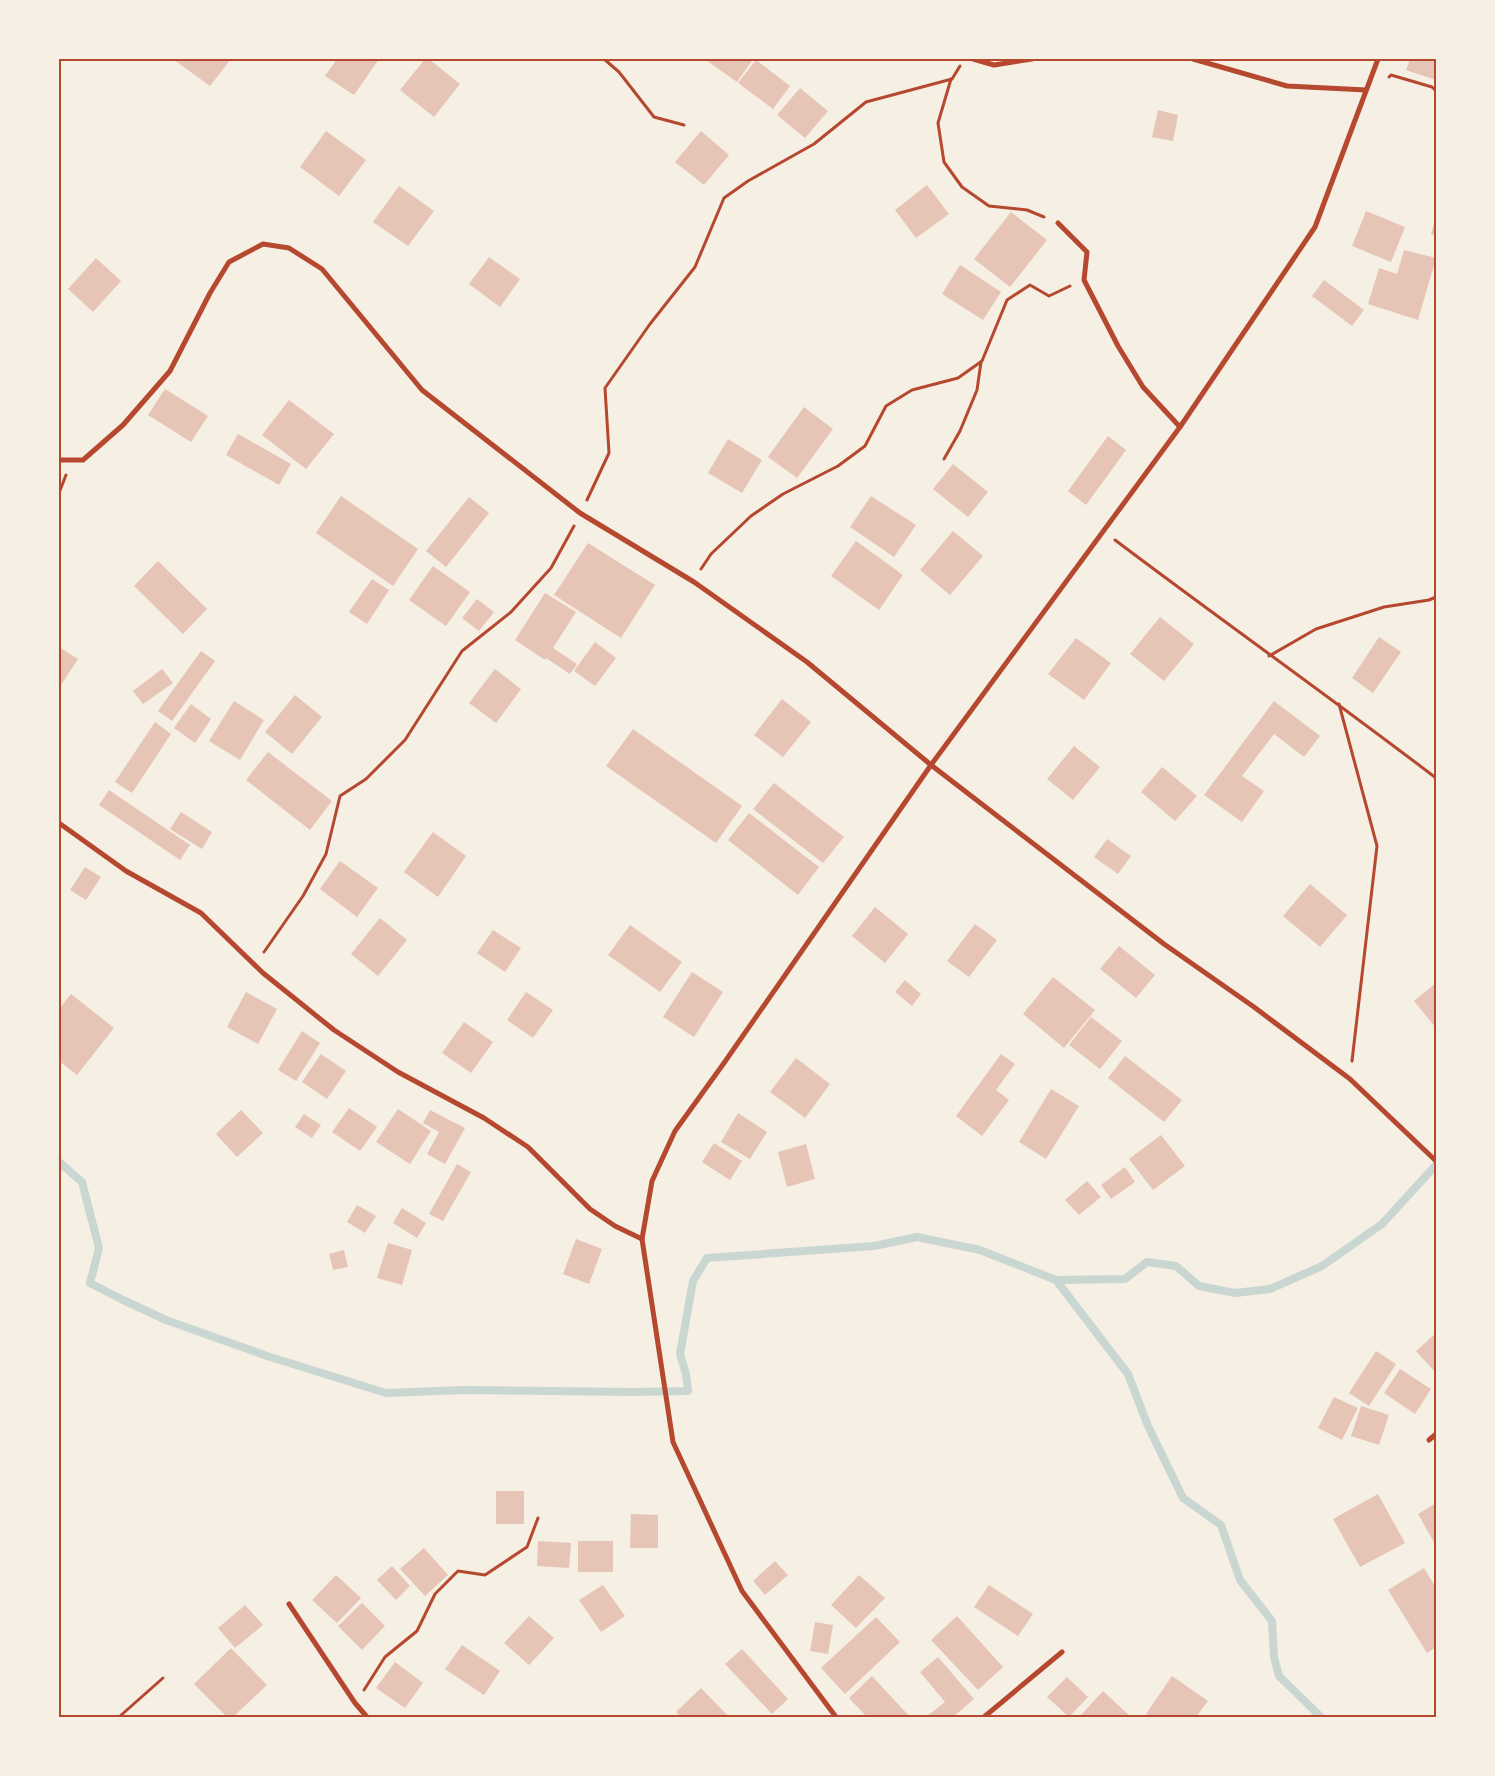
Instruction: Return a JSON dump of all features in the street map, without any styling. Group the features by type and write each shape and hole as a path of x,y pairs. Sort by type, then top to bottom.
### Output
{"street":[{"path":"973,59 994,65 1032,59"},
{"path":"1193,59 1286,86 1366,90"},
{"path":"836,1717 742,1591 673,1442 642,1239 652,1181 675,1130 724,1064 931,765 1180,427 1315,227 1378,59"},
{"path":"1058,223 1087,252 1084,280 1118,346 1143,387 1180,427"},
{"path":"59,459 83,460 123,425 170,372 210,293 229,262 262,244 288,248 322,269 422,390 580,513 694,582 807,662 931,765 1164,944 1254,1007 1350,1079 1436,1161"},
{"path":"59,823 126,871 201,913 255,965 334,1030 398,1072 484,1118 528,1147 590,1209 615,1226 642,1239"},
{"path":"1429,1440 1436,1434"},
{"path":"289,1604 355,1703 367,1717"},
{"path":"984,1717 1062,1652"}],"path":[{"path":"604,59 619,72 654,118 684,125"},
{"path":"964,59 952,79 938,123 944,162 962,187 989,206 1027,210 1058,223"},
{"path":"1366,90 1391,75 1432,87 1436,91"},
{"path":"255,965 303,896 326,854 340,796 366,779 406,740 462,650 511,612 552,568 609,453 606,388 650,324 695,268 724,198 748,181 814,144 866,102 952,79"},
{"path":"944,459 960,431 977,390 982,362 1007,300 1030,285 1049,296 1084,280"},
{"path":"694,582 711,554 752,516 783,494 838,466 865,446 886,406 912,390 958,378 982,362"},
{"path":"1104,532 1269,656 1339,704 1436,778"},
{"path":"1269,656 1316,629 1384,607 1429,600 1436,597"},
{"path":"1339,704 1376,846 1350,1079"},
{"path":"355,1703 385,1657 417,1631 435,1594 458,1572 485,1575 527,1547 538,1518"},
{"path":"119,1717 163,1678"}],"building":[{"path":"173,59 231,59 210,86"},
{"path":"337,59 379,59 354,95 325,76"},
{"path":"425,59 429,59 460,84 434,117 400,90"},
{"path":"707,59 753,59 737,82"},
{"path":"1410,59 1436,59 1436,80 1406,70"},
{"path":"756,60 790,86 773,109 738,83"},
{"path":"800,88 828,111 805,138 777,115"},
{"path":"1158,110 1178,115 1173,141 1152,137"},
{"path":"326,131 366,160 339,196 300,167"},
{"path":"701,131 729,155 704,185 675,162"},
{"path":"927,185 949,214 916,238 895,210"},
{"path":"399,186 434,211 408,246 373,222"},
{"path":"1366,211 1405,227 1391,262 1352,246"},
{"path":"1011,212 1047,240 1010,287 974,259"},
{"path":"1436,217 1436,235 1431,234"},
{"path":"1404,250 1436,258 1418,320 1368,304 1379,268 1397,274"},
{"path":"489,257 520,279 500,307 469,284"},
{"path":"96,258 121,281 93,312 68,289"},
{"path":"960,265 1001,292 983,320 942,294"},
{"path":"1324,280 1364,310 1352,326 1312,296"},
{"path":"165,389 208,416 191,442 148,415"},
{"path":"289,400 334,434 306,469 262,435"},
{"path":"804,407 833,429 797,478 768,457"},
{"path":"238,434 291,464 279,485 226,455"},
{"path":"1108,436 1126,450 1086,505 1068,491"},
{"path":"728,439 762,460 742,493 708,473"},
{"path":"953,464 988,492 968,517 933,489"},
{"path":"341,496 418,549 393,586 316,533"},
{"path":"871,496 916,525 894,557 850,527"},
{"path":"469,497 489,513 446,567 426,551"},
{"path":"953,531 983,556 950,595 920,570"},
{"path":"856,541 903,575 879,610 831,576"},
{"path":"588,543 655,585 621,638 554,595"},
{"path":"158,561 207,609 183,634 134,586"},
{"path":"433,566 470,592 446,626 409,600"},
{"path":"372,579 389,590 367,624 349,612"},
{"path":"545,593 576,612 553,648 577,664 570,674 515,640"},
{"path":"477,599 494,612 479,631 462,618"},
{"path":"1160,617 1194,644 1164,681 1130,654"},
{"path":"1379,637 1401,652 1373,693 1352,678"},
{"path":"1076,638 1111,663 1084,700 1048,674"},
{"path":"595,642 616,658 595,686 574,671"},
{"path":"59,647 78,659 59,688"},
{"path":"201,651 215,661 172,721 158,711"},
{"path":"162,669 173,683 143,704 133,691"},
{"path":"495,669 521,689 496,723 469,703"},
{"path":"295,695 322,717 292,754 265,732"},
{"path":"782,699 811,722 783,757 754,735"},
{"path":"234,701 264,720 240,760 209,741"},
{"path":"1274,701 1320,736 1304,757 1274,734 1242,776 1264,791 1242,822 1204,795"},
{"path":"191,704 211,719 195,743 174,728"},
{"path":"155,722 171,734 132,793 115,782"},
{"path":"633,729 742,806 716,843 606,766"},
{"path":"1074,746 1100,767 1073,800 1047,779"},
{"path":"268,752 332,801 310,830 246,780"},
{"path":"1162,767 1197,796 1175,821 1141,792"},
{"path":"774,783 844,837 823,863 753,809"},
{"path":"109,790 190,845 180,860 99,805"},
{"path":"181,812 212,832 202,849 170,829"},
{"path":"749,813 819,867 798,895 728,840"},
{"path":"433,832 466,856 438,897 404,872"},
{"path":"1107,839 1131,856 1118,874 1094,857"},
{"path":"340,861 378,888 357,917 320,889"},
{"path":"85,867 101,877 86,900 70,890"},
{"path":"1310,884 1347,915 1320,947 1283,916"},
{"path":"875,907 908,934 885,963 852,936"},
{"path":"380,918 407,940 378,976 351,954"},
{"path":"975,924 997,940 969,977 947,961"},
{"path":"630,925 682,962 660,992 608,955"},
{"path":"493,930 521,948 505,972 477,953"},
{"path":"1119,946 1155,975 1136,998 1100,969"},
{"path":"692,972 723,992 694,1037 663,1017"},
{"path":"1053,977 1095,1010 1064,1048 1023,1014"},
{"path":"905,980 921,994 912,1006 895,992"},
{"path":"1436,983 1436,1028 1414,1001"},
{"path":"246,992 277,1009 258,1044 227,1027"},
{"path":"526,992 553,1010 533,1038 507,1020"},
{"path":"71,994 114,1028 77,1075 59,1061 59,1009"},
{"path":"1091,1017 1122,1041 1100,1069 1069,1045"},
{"path":"464,1022 493,1042 471,1073 442,1053"},
{"path":"302,1031 320,1043 296,1081 278,1070"},
{"path":"321,1054 346,1071 327,1099 302,1082"},
{"path":"1001,1054 1015,1064 996,1090 1009,1100 982,1136 956,1116"},
{"path":"1125,1056 1182,1100 1164,1122 1108,1078"},
{"path":"796,1058 830,1084 805,1118 770,1092"},
{"path":"1051,1089 1079,1106 1046,1159 1019,1142"},
{"path":"349,1108 377,1127 360,1151 332,1132"},
{"path":"398,1109 431,1131 410,1164 376,1142"},
{"path":"241,1110 263,1133 237,1157 216,1134"},
{"path":"430,1110 465,1128 445,1164 427,1154 439,1132 423,1123"},
{"path":"738,1113 767,1132 750,1159 721,1142"},
{"path":"304,1114 321,1125 312,1138 295,1127"},
{"path":"1161,1135 1185,1166 1153,1190 1129,1159"},
{"path":"714,1143 742,1161 730,1180 702,1162"},
{"path":"806,1144 815,1179 787,1187 778,1152"},
{"path":"457,1164 471,1172 443,1221 429,1214"},
{"path":"1125,1167 1135,1182 1111,1199 1101,1185"},
{"path":"1087,1181 1101,1197 1079,1215 1065,1200"},
{"path":"357,1205 376,1216 365,1233 347,1222"},
{"path":"402,1208 426,1223 417,1238 393,1223"},
{"path":"576,1239 602,1249 589,1284 563,1274"},
{"path":"388,1243 412,1250 402,1285 377,1278"},
{"path":"344,1250 348,1267 333,1270 329,1254"},
{"path":"1436,1333 1436,1373 1416,1351"},
{"path":"1376,1351 1396,1364 1369,1406 1349,1393"},
{"path":"1400,1369 1431,1389 1415,1414 1384,1393"},
{"path":"1334,1397 1358,1408 1342,1440 1318,1428"},
{"path":"1361,1406 1389,1415 1379,1445 1351,1436"},
{"path":"496,1491 524,1491 524,1524 496,1524"},
{"path":"1378,1494 1405,1543 1360,1567 1333,1519"},
{"path":"1436,1503 1436,1546 1418,1514"},
{"path":"631,1514 658,1515 658,1548 630,1548"},
{"path":"538,1541 571,1543 569,1568 537,1566"},
{"path":"578,1541 613,1541 613,1572 578,1572"},
{"path":"424,1548 448,1575 425,1596 400,1569"},
{"path":"775,1561 788,1575 765,1595 753,1581"},
{"path":"392,1566 410,1586 396,1600 377,1580"},
{"path":"1424,1568 1436,1588 1436,1647 1427,1653 1388,1590"},
{"path":"336,1575 361,1598 337,1623 312,1600"},
{"path":"859,1575 885,1598 856,1628 831,1605"},
{"path":"603,1585 625,1616 601,1632 579,1600"},
{"path":"989,1585 1033,1614 1018,1636 974,1607"},
{"path":"362,1603 385,1626 362,1650 338,1626"},
{"path":"245,1605 263,1625 235,1648 218,1628"},
{"path":"529,1616 554,1638 529,1665 504,1643"},
{"path":"957,1616 1003,1667 978,1690 931,1640"},
{"path":"876,1617 900,1642 845,1694 821,1668"},
{"path":"815,1622 833,1625 828,1654 810,1651"},
{"path":"462,1645 500,1671 484,1695 445,1669"},
{"path":"231,1648 267,1685 233,1717 227,1717 194,1684"},
{"path":"742,1649 788,1699 772,1714 725,1664"},
{"path":"938,1657 974,1699 953,1717 926,1717 945,1702 920,1672"},
{"path":"395,1662 423,1683 405,1708 376,1688"},
{"path":"872,1676 910,1717 867,1717 849,1698"},
{"path":"1172,1676 1208,1701 1196,1717 1152,1717 1146,1714"},
{"path":"1067,1677 1088,1697 1069,1717 1047,1697"},
{"path":"701,1688 729,1717 681,1717 676,1712"},
{"path":"1103,1691 1131,1717 1083,1717 1081,1715"}],"waterway":[{"path":"59,1162 82,1182 99,1248 90,1283 166,1320 267,1356 386,1393 464,1390 688,1391 686,1374 680,1354 693,1281 707,1258 874,1246 917,1237 980,1250 1056,1280 1125,1279 1147,1262 1176,1266 1199,1286 1235,1293 1270,1289 1322,1266 1382,1224 1436,1165"},
{"path":"1056,1280 1128,1374 1148,1426 1183,1498 1221,1525 1240,1580 1272,1621 1274,1657 1279,1676 1321,1717"}]}
